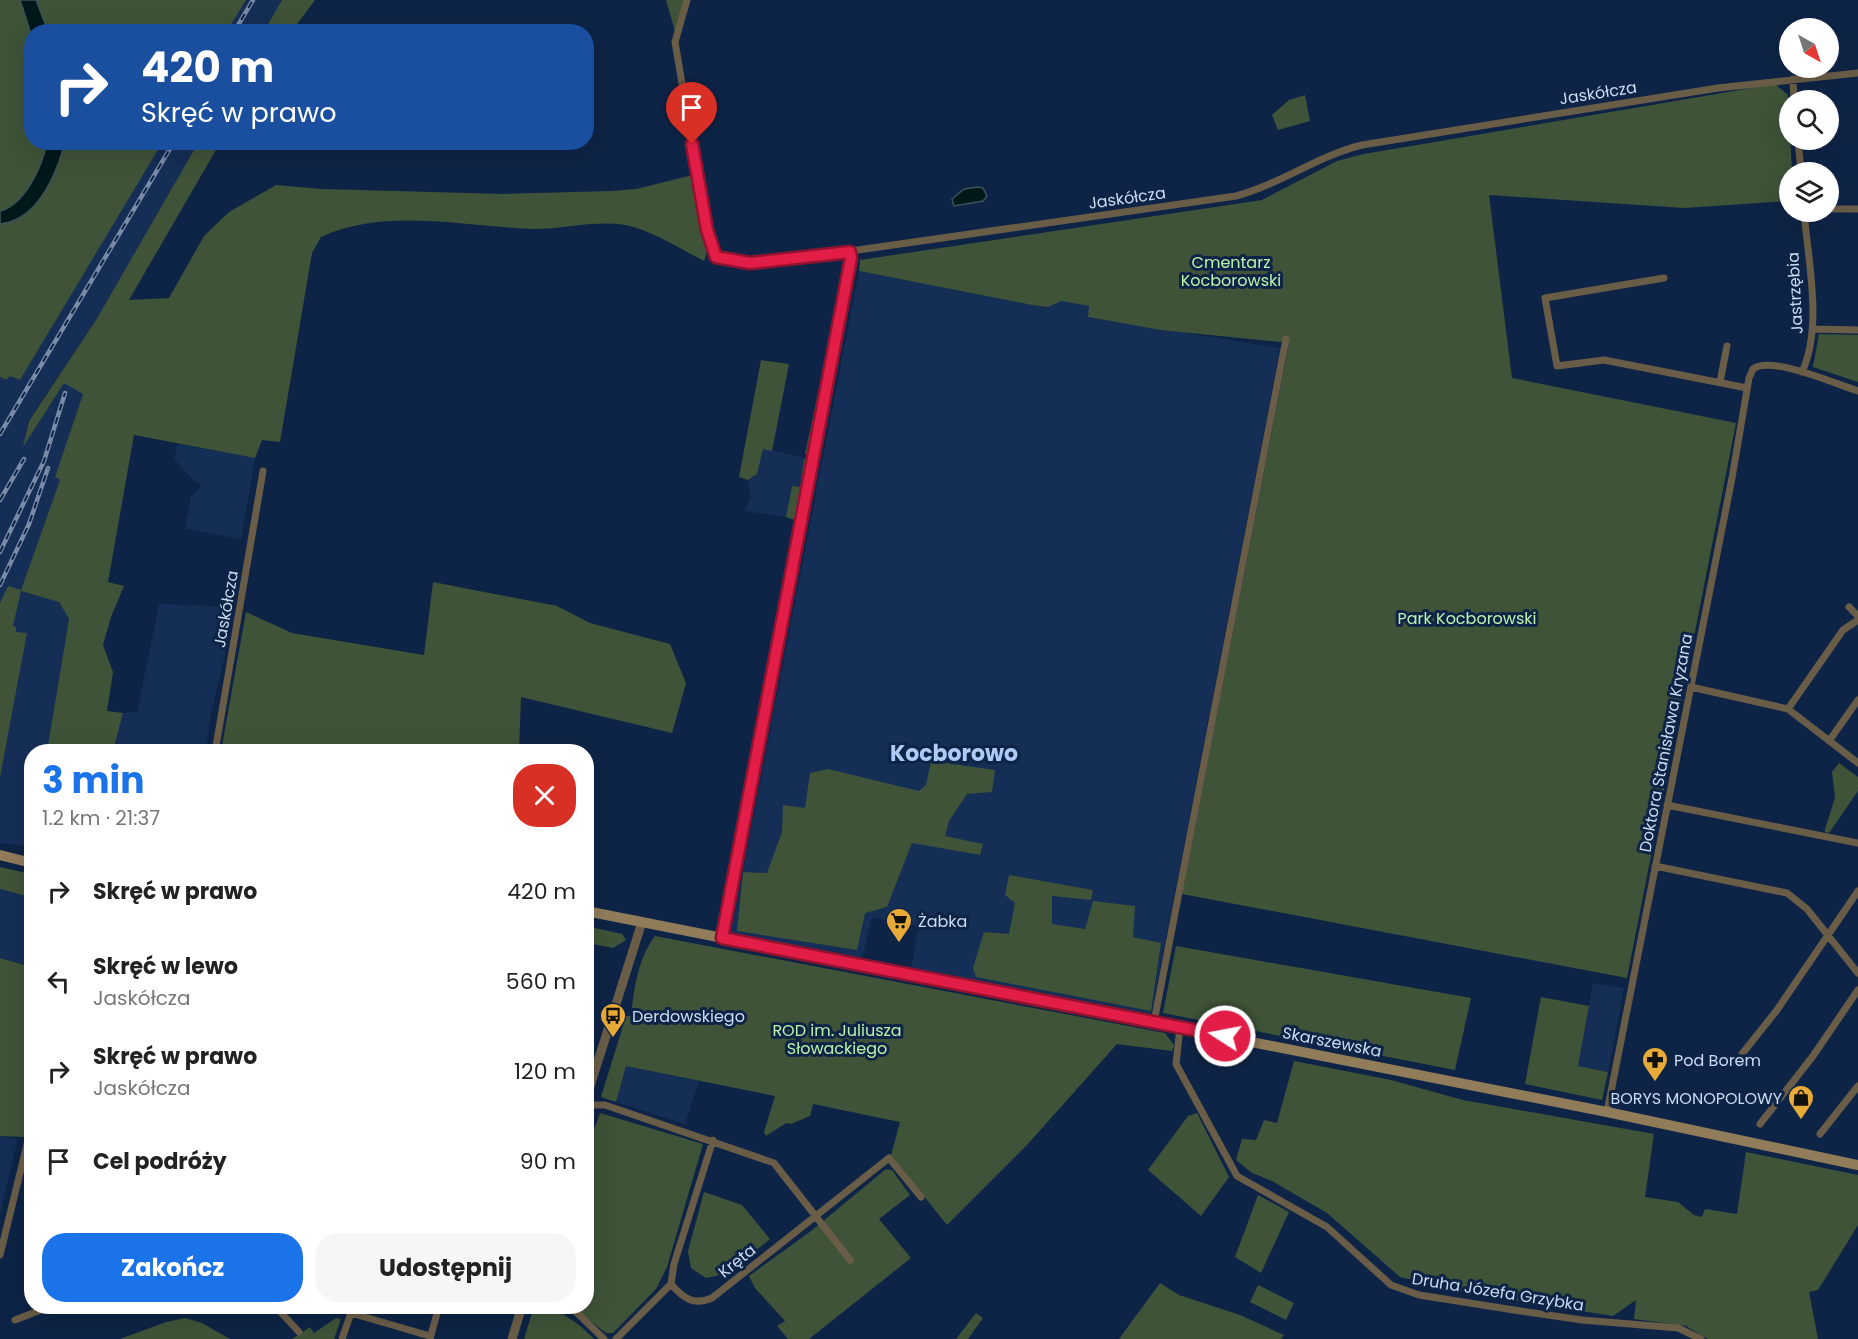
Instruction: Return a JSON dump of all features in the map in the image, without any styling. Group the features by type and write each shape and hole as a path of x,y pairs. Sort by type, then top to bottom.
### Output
{"main road":[{"path":"0,855 24,860"},
{"name":"Skarszewska","path":"594,913 1607,1112 1858,1165"}],"street":[{"name":"Jaskółcza","path":"687,0 675,42 707,230 716,257 750,263 850,252 1236,196 1256,190 1337,151 1362,145 1718,88 1858,73"},
{"path":"1793,79 1794,90"},
{"path":"1839,209 1858,209"},
{"name":"Jastrzębia","path":"1802,372 1809,356 1813,329 1805,222"},
{"path":"722,938 850,265 850,252"},
{"path":"1664,278 1545,298 1557,366 1604,360 1747,388"},
{"path":"1813,329 1858,330"},
{"path":"1154,1022 1286,339"},
{"path":"1720,382 1727,346"},
{"name":"Doktora Stanisława Kryzana","path":"1607,1112 1732,478 1749,378 1753,369 1765,364 1802,372"},
{"path":"1802,372 1858,391"},
{"name":"Jaskółcza","path":"216,744 263,471"},
{"path":"1788,709 1843,630 1858,618 1849,607"},
{"path":"1691,687 1788,709 1858,763"},
{"path":"1829,741 1858,700"},
{"path":"1667,805 1858,843"},
{"path":"1655,866 1787,893 1807,909 1858,974"},
{"path":"1742,1054 1777,1010 1858,891"},
{"path":"594,1074 642,922"},
{"path":"1761,1124 1814,1056 1858,990"},
{"name":"Druha Józefa Grzybka","path":"1180,1027 1176,1064 1237,1176 1327,1227 1391,1285 1419,1295 1514,1310 1582,1320 1678,1328 1689,1331 1701,1339"},
{"path":"1820,1134 1858,1086"},
{"path":"594,1106 605,1105 774,1163 850,1260"},
{"path":"616,1339 671,1284 686,1218 712,1140"},
{"path":"0,1255 24,1157"},
{"name":"Kręta","path":"671,1284 680,1295 689,1300 700,1303 712,1299 889,1158 921,1197"},
{"path":"15,1320 31,1314"},
{"path":"282,1314 299,1332"},
{"path":"342,1339 351,1314"},
{"path":"354,1314 430,1337 437,1314"},
{"path":"512,1339 520,1314"},
{"path":"578,1314 604,1339"}],"shaded area":[{"path":"20,0 36,0 45,24 28,24"},
{"path":"240,0 282,0 268,24 226,24"},
{"path":"45,150 63,150 50,182 35,205 13,221 0,224 0,211 9,207 25,193"},
{"path":"151,150 194,150 96,320 28,421 24,445 64,382 83,394 55,477 60,480 21,590 59,602 69,619 48,744 24,744 24,846 0,843 0,377 6,380"},
{"path":"983,188 987,196 983,201 954,206 952,199 964,189"},
{"path":"859,271 1032,305 1048,307 1061,301 1090,306 1088,317 1280,348 1151,1015 911,968 919,926 872,918 862,959 731,933"},
{"path":"178,444 255,458 241,539 185,529 191,496 199,490 201,484 194,481 174,459"},
{"path":"763,448 804,458 800,487 792,486 786,517 744,511 751,497 748,480 757,474"},
{"path":"159,604 236,607 210,719 207,744 115,744 123,713 137,712"},
{"path":"0,878 24,885 24,965 0,958"},
{"path":"1593,983 1624,988 1608,1072 1578,1066"},
{"path":"626,1066 699,1081 685,1124 616,1102"},
{"path":"0,1136 18,1139 0,1214"}],"green space":[{"path":"0,0 246,0 231,24 24,24 24,150 158,150 20,380 10,376 6,380 0,377"},
{"path":"282,0 315,0 297,24 268,24"},
{"path":"666,0 685,0 675,31"},
{"name":"Park Kocborowski","path":"1775,84 1782,90 1779,90 1779,150 1791,150 1791,162 1779,162 1779,202 1684,208 1489,195 1512,378 1736,423 1627,978 1182,894 1289,343 1161,330 1088,317 1089,306 1061,301 1048,307 1032,305 859,271 860,260 1262,200 1337,161 1364,154"},
{"path":"1305,95 1310,121 1278,130 1272,115 1289,100"},
{"path":"194,150 216,150 129,300 169,298 204,236 229,212 276,185 322,189 503,194 636,189 693,175 708,248 704,261 645,231 614,224 534,229 399,221 346,228 321,237 312,253 280,442 262,440 255,458 134,435 108,582 124,586 111,617 103,645 113,672 107,711 123,713 115,744 48,744 69,619 59,602 21,591 13,626 16,627 16,632 27,633 0,777 0,603 8,586 21,590 60,480 55,477 83,394 64,383 23,447 29,421 96,320"},
{"path":"1819,334 1858,335 1858,382 1813,367"},
{"path":"761,360 789,364 772,451 763,449 757,474 748,480 739,477"},
{"path":"825,360 828,363 808,454 805,454"},
{"path":"804,458 808,463 795,520 786,517 792,486 800,487"},
{"path":"433,582 557,606 590,623 670,644 686,683 672,733 521,697 519,744 222,744 246,612 292,633 424,655"},
{"path":"931,761 995,770 992,792 967,794 949,821 945,836 983,844 980,855 912,843 887,907 865,913 857,950 737,931 743,872 767,873 782,832 783,805 805,808 810,773 828,769 919,791 926,785"},
{"path":"1839,763 1858,777 1858,791 1829,833 1825,832 1825,829 1835,798 1832,772"},
{"path":"0,867 24,872 24,895 0,889"},
{"path":"1009,875 1093,890 1091,900 1052,896 1052,924 1085,929 1093,901 1135,906 1133,937 1161,943 1151,1011 976,977 973,968 984,932 1009,934 1015,903 1005,895"},
{"path":"594,928 622,934 626,940 613,948 594,944"},
{"name":"ROD im. Juliusza Słowackiego","path":"655,936 1165,1033 1174,1045 1172,1051 1117,1044 1027,1145 947,1225 891,1155 900,1122 813,1104 810,1116 791,1124 786,1123 766,1136 764,1132 775,1096 626,1066 616,1102 601,1097 626,1016 631,1016 635,985 644,954"},
{"path":"1176,946 1471,998 1455,1070 1163,1013"},
{"path":"0,958 24,965 24,1137 0,1136"},
{"path":"1541,997 1589,1006 1578,1066 1608,1072 1602,1100 1525,1084"},
{"path":"1294,1061 1391,1080 1463,1100 1654,1134 1645,1197 1678,1202 1694,1215 1702,1217 1705,1209 1737,1214 1746,1152 1858,1175 1858,1225 1818,1290 1809,1292 1818,1339 1708,1339 1686,1326 1634,1319 1636,1300 1613,1316 1468,1293 1400,1277 1327,1213 1272,1181 1252,1173 1236,1160 1242,1139 1256,1140 1264,1120 1277,1123"},
{"path":"600,1113 703,1144 667,1267 656,1289 613,1333 606,1333 581,1314 594,1314 594,1130"},
{"path":"1197,1113 1229,1177 1201,1216 1148,1170 1188,1116"},
{"path":"886,1169 892,1170 910,1195 879,1219 911,1258 809,1339 788,1339 777,1326 785,1321 755,1288 749,1276 811,1231"},
{"path":"704,1192 742,1205 770,1239 728,1273 706,1278 691,1268 688,1251"},
{"path":"1258,1195 1289,1212 1261,1273 1235,1257"},
{"path":"1160,1283 1179,1295 1240,1315 1284,1335 1281,1339 1119,1339"},
{"path":"1258,1285 1294,1303 1286,1320 1250,1302"},
{"path":"976,1313 983,1318 968,1339 956,1339"},
{"path":"532,1314 563,1314 594,1339 524,1339"},
{"path":"185,1318 202,1323 230,1339 120,1339 166,1322"},
{"path":"336,1318 341,1319 334,1339 292,1339 310,1327 314,1333"}],"railway":[{"path":"239,24 253,0"},
{"path":"0,434 169,150"},
{"path":"0,552 44,461 65,393"},
{"path":"0,500 24,459"},
{"path":"0,585 29,524 48,468"}],"place":[{"name":"Żabka","path":"899,944"},
{"name":"Derdowskiego","path":"613,1039"},
{"name":"Pod Borem","path":"1655,1083"},
{"name":"BORYS MONOPOLOWY","path":"1801,1121"}],"district":[{"name":"Kocborowo","path":"954,753"}],"route":[{"path":"692,144 707,230 716,257 750,263 850,252 851,258 722,938 1225,1036"}],"park label":[{"name":"Cmentarz Kocborowski","path":"1231,271"}]}
